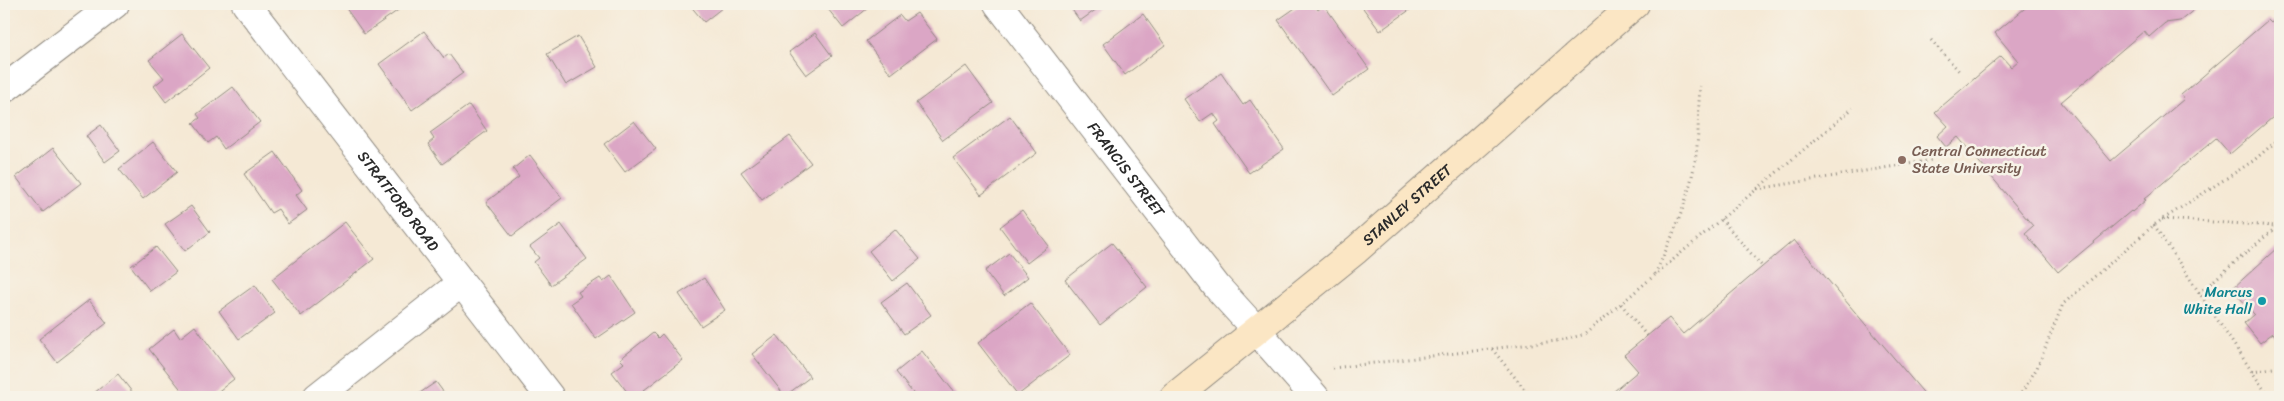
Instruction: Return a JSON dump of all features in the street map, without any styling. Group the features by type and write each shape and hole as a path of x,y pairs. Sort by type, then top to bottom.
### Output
{"main road":[{"name":"STANLEY STREET","path":"1174,397 1379,230 1554,73 1635,4"}],"street":[{"path":"4,89 115,4"},
{"name":"STRATFORD ROAD","path":"246,4 550,397"},
{"name":"FRANCIS STREET","path":"998,4 1218,287 1315,397"},
{"path":"317,397 461,283"}],"path":[{"path":"1931,40 1960,72"},
{"path":"1654,277 1675,233 1688,194 1696,156 1700,86"},
{"path":"1333,368 1564,340 1585,334 1853,108"},
{"path":"2019,397 2037,368 2063,304 2154,225 2253,160 2280,138"},
{"path":"1757,189 1932,160"},
{"path":"1721,219 1762,266"},
{"path":"2162,219 2279,227"},
{"path":"2154,225 2269,397"},
{"path":"2199,293 2279,227"},
{"path":"1621,304 1647,336"},
{"path":"1492,349 1531,397"},
{"path":"2252,371 2280,367"}],"building":[{"path":"343,4 407,4 364,34"},
{"path":"689,4 727,4 704,22"},
{"path":"824,4 873,4 843,28"},
{"path":"1068,4 1104,4 1080,21"},
{"path":"1301,4 1313,4 1318,10 1324,5 1369,69 1332,96 1278,20"},
{"path":"1360,4 1418,4 1380,31"},
{"path":"2030,4 2197,4 2195,9 2180,21 2165,23 2149,37 2144,31 2061,102 2111,161 2184,99 2181,95 2268,20 2271,23 2280,16 2280,111 2230,154 2216,138 2144,199 2146,200 2132,212 2058,272 2025,233 2033,226 1958,137 1946,147 1937,136 1948,126 1935,112 2001,56 2011,67 2018,61 1995,33"},
{"path":"917,13 937,39 891,74 866,41 900,15 905,21"},
{"path":"1143,14 1165,45 1125,75 1103,44"},
{"path":"424,31 444,58 449,54 463,73 412,110 379,64"},
{"path":"815,33 832,56 806,75 789,52"},
{"path":"182,34 209,68 166,102 154,86 164,78 149,60"},
{"path":"578,36 597,67 566,85 547,54"},
{"path":"966,66 993,103 943,140 916,103"},
{"path":"1221,73 1243,105 1250,100 1284,149 1249,173 1215,124 1219,121 1213,113 1200,122 1184,99"},
{"path":"233,87 260,122 224,149 216,137 208,143 193,123 200,118 197,114"},
{"path":"469,105 487,131 442,164 428,144 434,139 430,133"},
{"path":"1010,116 1037,153 981,195 953,158"},
{"path":"634,121 656,149 625,172 604,144"},
{"path":"101,125 120,151 105,162 86,136"},
{"path":"790,136 811,163 762,200 741,172"},
{"path":"153,142 177,172 143,199 119,169"},
{"path":"53,148 81,183 43,212 16,177"},
{"path":"275,152 302,190 296,195 307,210 288,224 278,209 271,213 244,174"},
{"path":"530,155 562,198 512,236 486,202 519,177 513,169"},
{"path":"191,206 210,232 185,251 165,224"},
{"path":"1022,210 1049,246 1027,263 1000,227"},
{"path":"345,222 374,259 301,316 272,279"},
{"path":"561,224 587,259 551,285 534,262 539,258 530,247"},
{"path":"895,229 920,259 893,281 869,251"},
{"path":"1794,240 1927,397 1607,397 1638,371 1624,355 1669,318 1683,334"},
{"path":"1112,243 1147,287 1100,325 1065,280"},
{"path":"156,247 176,272 150,291 131,266"},
{"name":"Marcus White Hall","path":"2278,247 2280,249 2280,342 2273,333 2260,343 2244,323 2254,314 2232,289"},
{"path":"1009,253 1028,277 1004,296 985,271"},
{"path":"611,276 635,312 596,339 571,303 581,296 578,292 600,278 603,282"},
{"path":"704,278 725,310 701,326 679,294"},
{"path":"907,283 931,315 904,334 881,302"},
{"path":"255,285 275,313 239,339 219,311"},
{"path":"89,300 107,323 57,362 39,339"},
{"path":"1030,303 1070,355 1018,395 978,343"},
{"path":"195,326 234,379 211,397 187,397 149,349 174,329 180,338"},
{"path":"653,333 658,338 662,334 683,360 635,397 631,397 612,372 624,363 620,359"},
{"path":"777,335 810,377 785,396 752,354"},
{"path":"922,351 958,397 916,397 896,372"},
{"path":"118,374 136,397 89,397"},
{"path":"436,382 447,397 414,397"}],"place":[{"name":"Central Connecticut State University","path":"1902,160"},
{"name":"Marcus White Hall","path":"2262,301"}]}
